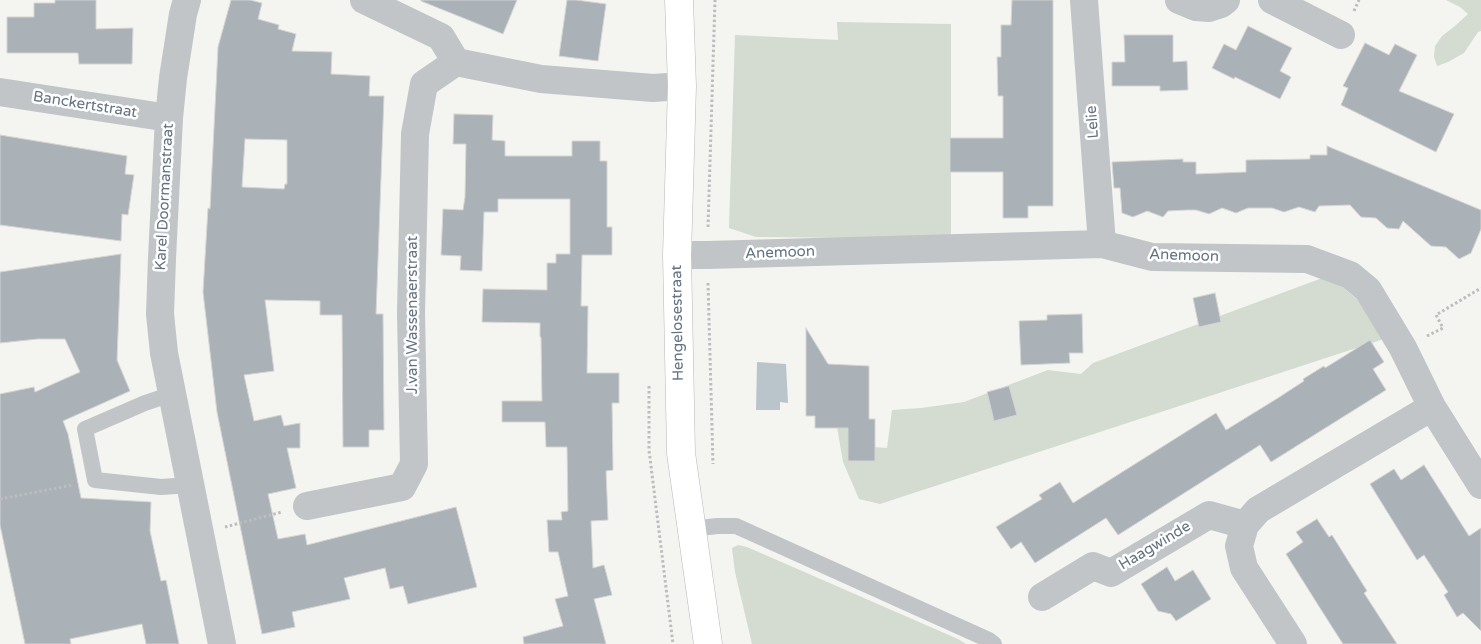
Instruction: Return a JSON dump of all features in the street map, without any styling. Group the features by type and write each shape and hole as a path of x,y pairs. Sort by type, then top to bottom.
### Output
{"main road":[{"name":"Hengelosestraat","path":"679,0 682,86 677,255 681,453 708,644"}],"street":[{"name":"Karel Doormanstraat","path":"187,0 173,78 160,314 164,354 222,644"},
{"path":"364,0 441,37 456,62 540,79 653,88 682,86"},
{"name":"Lelie","path":"1084,0 1102,244"},
{"path":"1180,0 1196,7 1209,8 1222,4 1226,0"},
{"path":"1272,0 1342,35"},
{"name":"J.van Wassenaerstraat","path":"307,506 402,487 414,464 411,313 415,134 424,84 456,62"},
{"name":"Banckertstraat","path":"0,92 170,118"},
{"name":"Anemoon","path":"677,255 1102,244 1152,257 1307,259 1350,275 1368,290 1403,348 1432,407 1481,485"},
{"path":"1293,644 1244,568 1239,546 1245,525 1258,510 1432,407"},
{"name":"Haagwinde","path":"1042,597 1094,566 1110,573 1208,515 1245,525"}],"lane":[{"path":"172,394 85,429 95,480 162,486 190,485"},
{"path":"692,529 736,526 935,615 994,644"}],"path":[{"path":"713,472 707,255 714,88 715,0"},
{"path":"1403,348 1443,328 1436,315 1481,288"},
{"path":"0,499 95,480"},
{"path":"200,533 307,506"}],"shaded area":[{"path":"1446,0 1481,0 1481,31 1478,32 1464,53 1437,66 1434,57 1435,46 1442,36 1468,14 1460,7"},
{"path":"837,22 951,24 951,239 756,237 729,228 735,35 838,40"},
{"path":"1325,277 1341,286 1367,308 1390,337 880,504 859,499 843,462 837,427 861,425 860,446 887,448 892,410 964,402 1048,370 1081,374 1093,363"},
{"path":"757,362 786,364 788,403 780,402 780,410 756,410"},
{"path":"738,545 747,547 966,644 752,644 735,572 732,548"}],"building":[{"path":"55,0 96,0 96,29 133,28 132,64 79,64 78,53 7,53 7,17 34,17 34,3 55,3"},
{"path":"231,0 250,0 262,3 258,19 279,25 278,29 296,34 292,51 332,52 331,74 370,76 369,96 384,96 376,314 383,314 384,430 369,430 369,447 343,447 342,315 320,315 320,301 265,300 274,371 244,375 254,421 281,415 284,426 300,423 300,448 287,448 296,488 268,494 278,539 305,534 307,545 456,507 477,587 408,604 403,586 390,589 385,568 344,578 350,599 292,612 295,627 262,634 217,412 203,292 208,208 210,209 218,47","holes":["245,139 287,140 287,184 285,184 284,189 242,187"]},
{"path":"421,0 517,0 503,34"},
{"path":"567,0 606,4 598,61 559,56"},
{"path":"1012,0 1053,0 1053,206 1028,206 1028,218 1003,218 1003,172 950,172 950,138 1003,138 1003,96 998,96 997,57 1001,57 1001,25 1011,25"},
{"path":"1248,26 1292,48 1280,71 1291,77 1280,99 1212,68 1224,44 1236,50"},
{"path":"1124,35 1173,35 1173,62 1187,61 1188,90 1160,91 1160,86 1112,86 1112,62 1125,62"},
{"path":"1365,43 1389,55 1395,44 1417,55 1399,91 1454,114 1436,152 1341,105 1348,88 1343,86"},
{"path":"454,114 493,115 492,140 505,141 505,156 572,156 572,141 600,141 600,161 607,161 607,227 612,227 612,255 582,255 581,306 588,306 587,373 619,373 619,403 612,403 613,470 606,471 608,520 591,521 593,568 604,565 612,595 594,599 606,644 524,644 523,637 563,626 555,599 568,596 558,552 549,552 547,520 562,520 561,512 568,511 567,447 546,447 545,422 502,422 502,401 542,401 540,323 482,322 483,289 547,290 547,263 556,263 556,254 570,254 570,199 498,199 498,212 484,212 482,271 460,270 461,256 441,255 443,209 463,210 465,197 466,144 453,144"},
{"path":"0,135 127,156 125,174 134,175 128,215 122,214 121,241 0,225"},
{"path":"1327,146 1481,210 1481,229 1471,253 1459,259 1446,247 1431,246 1403,221 1399,229 1387,228 1376,218 1361,217 1350,205 1319,206 1315,212 1299,207 1284,212 1272,208 1248,208 1236,213 1222,208 1209,214 1196,210 1168,211 1163,217 1147,211 1133,217 1122,213 1120,188 1114,188 1112,162 1183,159 1183,162 1196,162 1196,174 1246,172 1246,160 1310,159 1310,155 1327,155"},
{"path":"121,254 117,360 130,391 63,421 68,434 81,498 151,502 150,531 161,581 166,580 179,644 146,644 142,624 70,639 71,644 25,644 0,525 0,394 34,387 35,392 80,372 65,339 38,339 0,343 0,272"},
{"path":"1215,293 1221,322 1199,327 1193,298"},
{"path":"1082,314 1083,353 1069,353 1070,363 1021,365 1019,321 1047,320 1047,315"},
{"path":"806,328 828,364 869,366 869,419 875,419 875,461 848,461 848,428 815,428 815,416 806,416"},
{"path":"1370,340 1384,362 1373,369 1386,390 1271,462 1260,445 1118,535 1106,518 1035,563 1021,542 1011,549 996,527 1042,499 1039,495 1060,482 1073,503 1216,413 1226,430 1304,381 1303,379 1324,366 1325,368"},
{"path":"1009,386 1017,415 994,421 987,392"},
{"path":"1424,465 1469,536 1481,528 1481,631 1463,613 1457,617 1444,595 1448,592 1424,555 1417,560 1370,484 1394,469 1401,480"},
{"path":"1317,519 1329,537 1332,535 1367,591 1364,593 1397,644 1343,644 1286,554 1303,542 1296,532"},
{"path":"1167,567 1175,581 1193,570 1211,599 1176,621 1171,614 1158,611 1141,584"}]}
